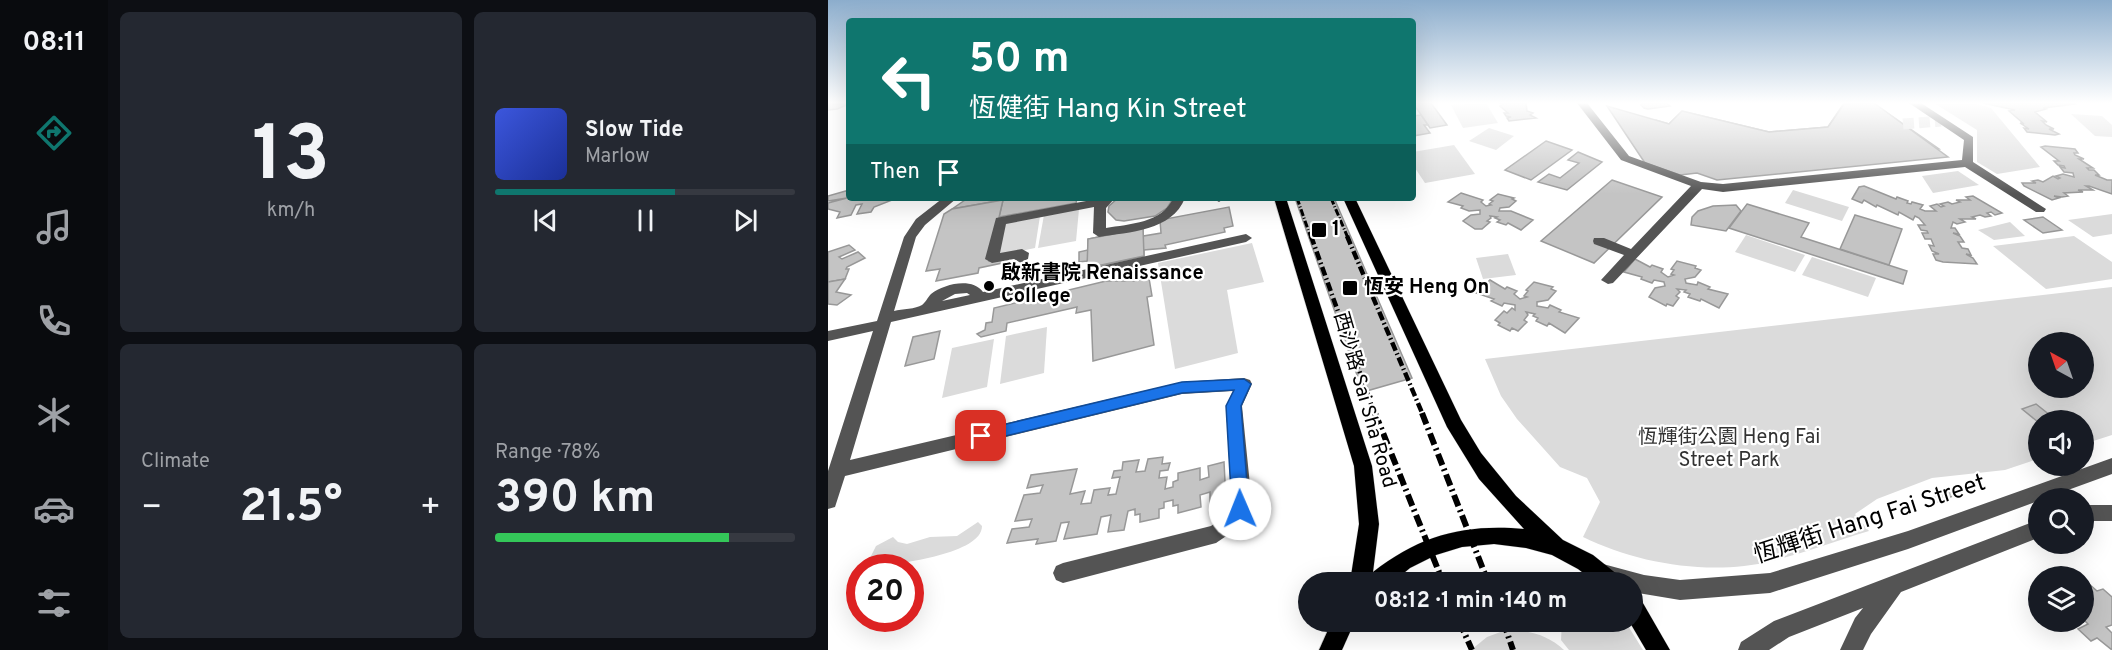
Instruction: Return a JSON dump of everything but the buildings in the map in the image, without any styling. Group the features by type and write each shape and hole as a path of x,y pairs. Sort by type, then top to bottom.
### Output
{"main road":[{"name":"西沙路 Sai Sha Road","path":"1281,201 1364,466 1371,505 1368,548 1363,572"},
{"path":"1350,201 1470,454 1490,483 1517,514 1554,544 1598,572"},
{"path":"1387,572 1432,545 1475,535 1503,534 1554,544"},
{"path":"1643,623 1659,650"}],"street":[{"path":"1606,133 1625,158 1699,185 1723,188 1967,163 2040,209"},
{"path":"1960,133 1969,139 1967,163"},
{"path":"1608,280 1699,185"},
{"path":"828,501 910,237 920,222 947,201"},
{"path":"1021,259 1022,253 992,259 1000,221 1102,201"},
{"path":"1106,201 1100,207 1099,233 1159,219 1174,209 1178,201"},
{"path":"828,347 927,309 933,300 954,290 973,289 979,297 1246,238"},
{"path":"1599,241 1633,254"},
{"path":"828,336 883,325"},
{"path":"839,470 1182,388 1244,384 1234,406 1241,495 1240,509 1232,523 1216,534 1063,573"},
{"name":"恆輝街 Hang Fai Street","path":"1643,585 1680,590 1730,588 1770,583 1908,540 2112,466"},
{"path":"2094,513 2112,513"},
{"path":"1749,650 1782,629 2028,533"},
{"path":"1851,650 1863,626 1895,584"}],"green space":[{"path":"1481,133 1506,133 1514,136 1496,150 1469,141"},
{"path":"1977,133 2012,133 2040,167 1997,174 1977,162"},
{"path":"2092,133 2112,133 2112,137 2095,136"},
{"path":"1454,145 1475,174 1425,183 1416,170 1416,151"},
{"path":"1958,171 1979,185 1933,193 1922,176"},
{"path":"1793,190 1849,207 1842,221 1785,203"},
{"path":"1079,209 1076,241 1038,248 1044,215"},
{"path":"2112,214 2112,234 2093,237 2068,220"},
{"path":"1040,216 1035,248 997,256 1004,222"},
{"path":"2010,222 2025,236 1994,240 1978,230"},
{"path":"1746,235 1805,255 1795,272 1735,252"},
{"path":"2074,236 2112,262 2112,279 2046,289 1993,246"},
{"path":"1252,243 1264,282 1227,290 1238,353 1175,369 1158,263"},
{"path":"1508,254 1516,275 1483,279 1476,258"},
{"path":"1812,257 1876,278 1868,297 1802,275"},
{"name":"恆輝街公園 Heng Fai Street Park","path":"2112,287 2112,435 2094,441 2094,410 2028,410 2028,462 2005,470 1932,478 1877,499 1855,514 1869,531 1772,561 1724,567 1675,565 1627,554 1583,537 1600,502 1587,478 1560,467 1517,419 1501,396 1485,359"},
{"path":"1047,327 1044,373 1000,384 1006,336"},
{"path":"994,339 987,387 942,398 952,348"},
{"path":"978,522 982,526 978,536 969,544 938,556 924,559 924,554 872,554 876,546 893,537 898,542 907,544 930,537 957,536"},
{"path":"1501,632 1527,632 1551,640 1564,650 1471,650 1487,637"},
{"path":"1561,632 1632,632 1643,650 1569,650 1561,640"}],"railway":[{"path":"1298,201 1311,238"},
{"path":"1332,201 1348,238"},
{"path":"1311,236 1375,415"},
{"path":"1347,236 1423,415"},
{"path":"1375,413 1439,572"},
{"path":"1422,413 1484,572"},
{"path":"1464,632 1472,650"},
{"path":"1507,632 1513,650"}],"place":[{"name":"1","path":"1319,230"},
{"name":"啟新書院 Renaissance College","path":"989,286"},
{"name":"恆安 Heng On","path":"1350,288"}],"route":[{"path":"981,436 1182,388 1244,384 1237,394 1234,406 1241,495 1240,509"}]}
